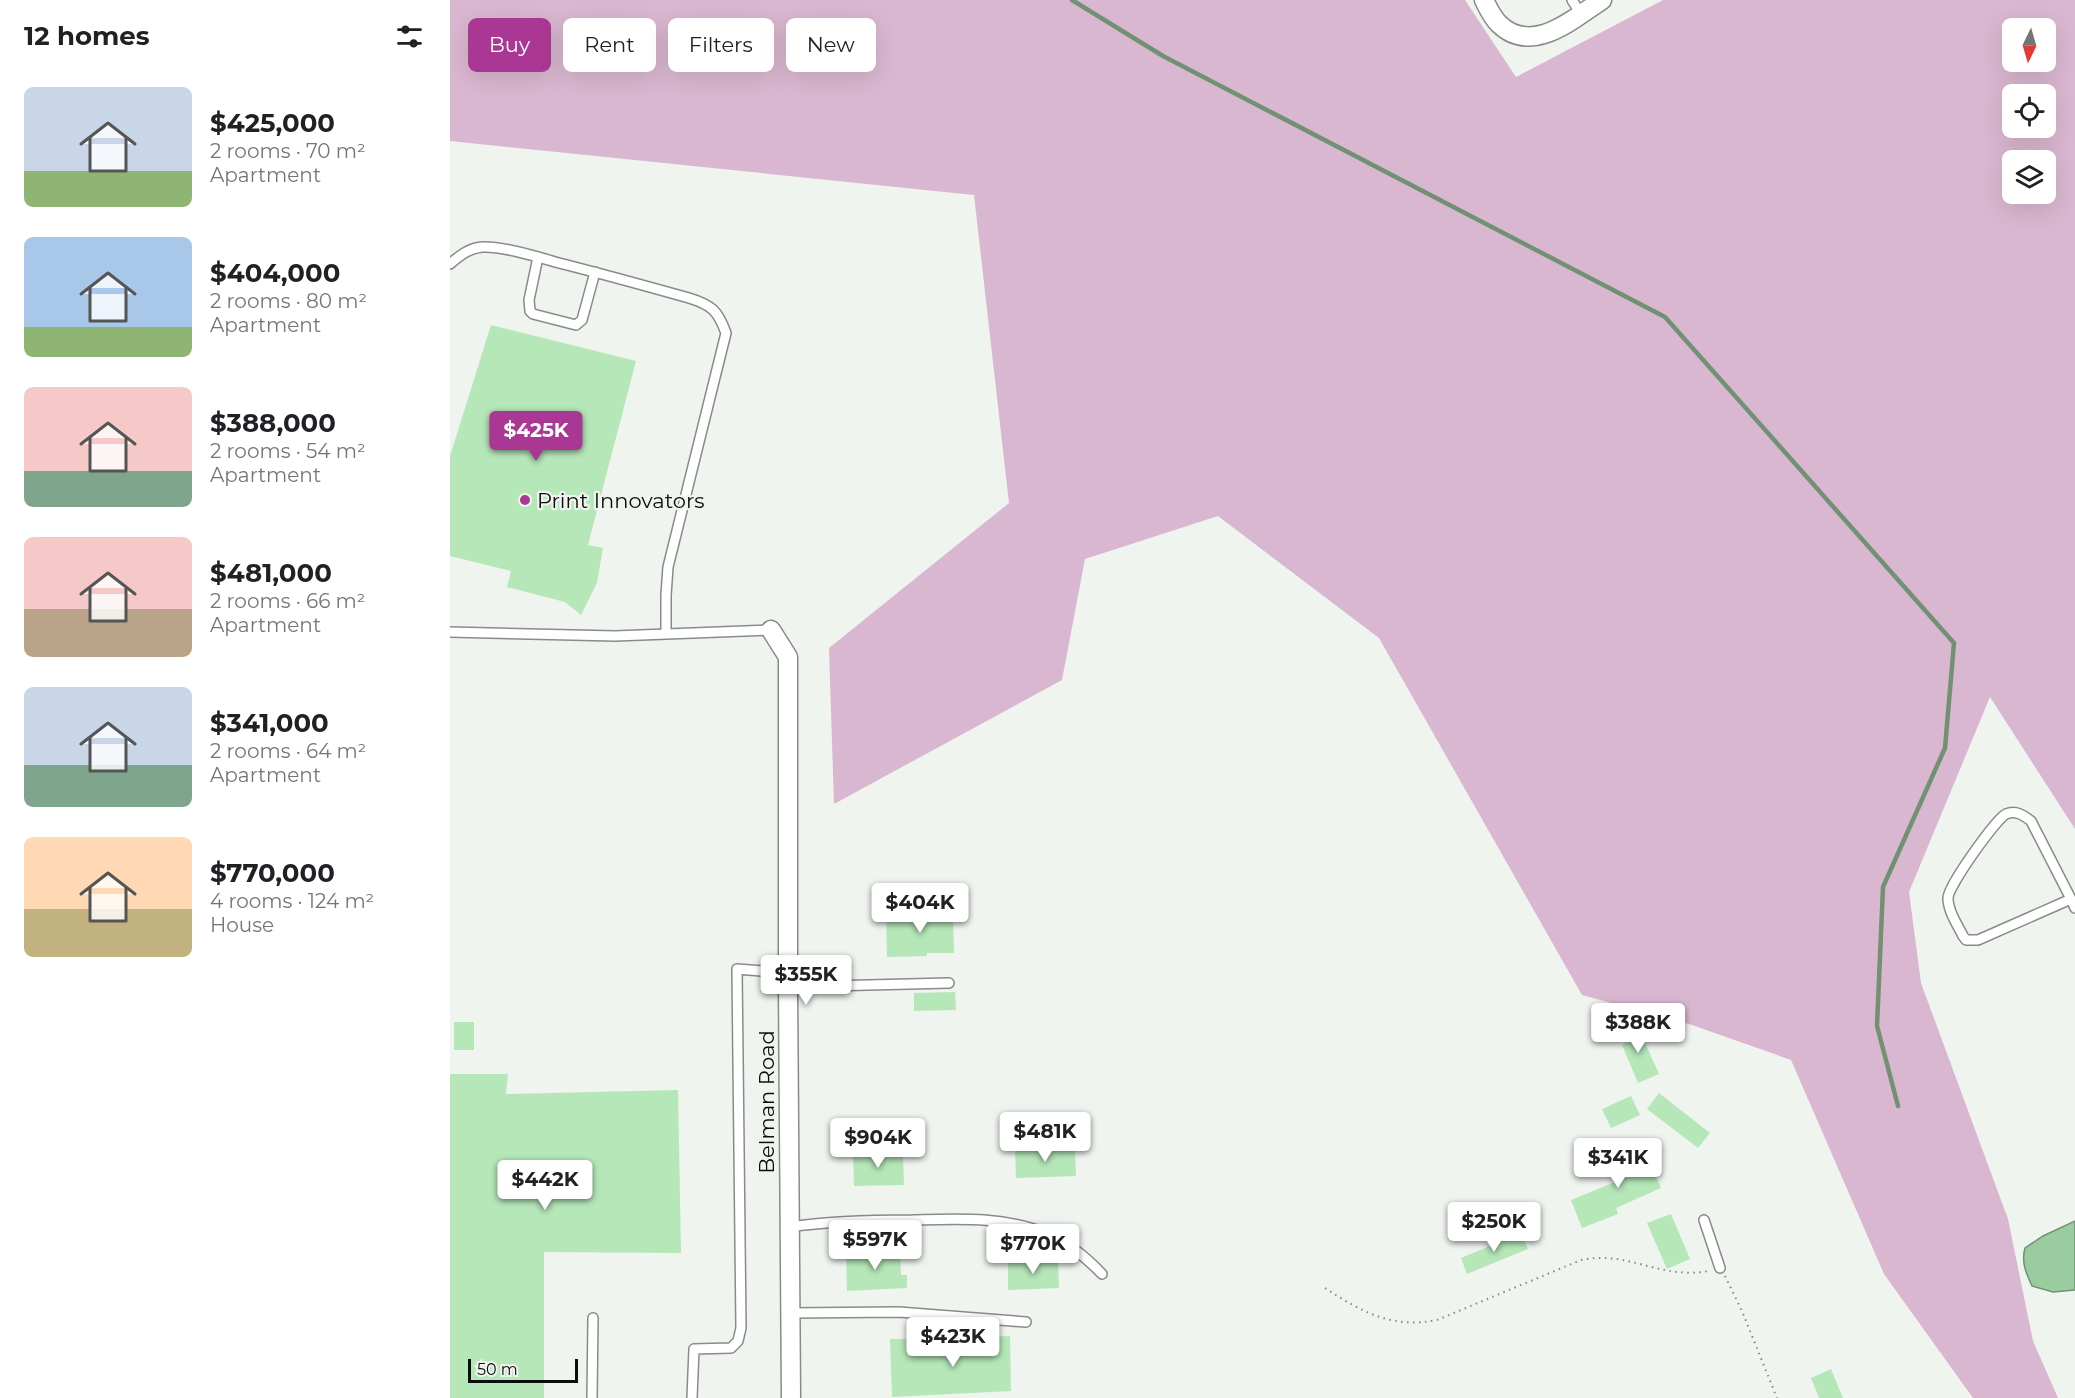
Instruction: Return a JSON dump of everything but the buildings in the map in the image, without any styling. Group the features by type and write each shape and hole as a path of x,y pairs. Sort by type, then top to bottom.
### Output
{"street":[{"path":"1484,0 1500,25 1510,32 1534,37 1546,34 1576,7 1602,0"},
{"name":"Belman Road","path":"771,630 788,657 791,1398"}],"lane":[{"path":"450,264 460,255 481,247 538,257 707,304 720,316 726,333 668,567 666,633"},
{"path":"538,257 529,300 530,311 533,314 579,324 595,272"},
{"path":"450,632 615,636 771,630"},
{"path":"2012,812 2023,815 2031,821 2073,903 1971,941 1966,940 1963,936 1949,908 1948,898 1954,880 1967,862 2003,815 2012,812"},
{"path":"692,1398 694,1349 731,1348 738,1341 741,1328 737,969 788,980 949,983"},
{"path":"789,1227 817,1223 882,1220 997,1221 1048,1234 1068,1244 1102,1274"},
{"path":"1704,1220 1720,1269"},
{"path":"790,1313 899,1312 1026,1322"},
{"path":"592,1398 593,1318"}],"path":[{"path":"1325,1288 1365,1311 1389,1321 1420,1324 1437,1320 1581,1260 1594,1257 1624,1259 1661,1271 1682,1273 1720,1269 1730,1283 1777,1398"}],"shaded area":[{"path":"450,0 1465,0 1516,77 1663,0 2075,0 2075,829 1990,697 1909,892 1921,983 2008,1219 2033,1341 2058,1398 1973,1398 1884,1274 1791,1060 1692,1025 1582,995 1379,638 1218,516 1085,559 1062,680 834,804 829,648 1009,503 974,195 450,141"},
{"path":"2075,1221 2075,1290 2053,1292 2032,1286 2024,1263 2025,1248 2043,1236"}],"waterway":[{"path":"1072,0 1163,56 1665,317 1954,643 1945,748 1883,887 1877,1026 1898,1106"}],"place":[{"name":"Print Innovators","path":"525,500"}]}
